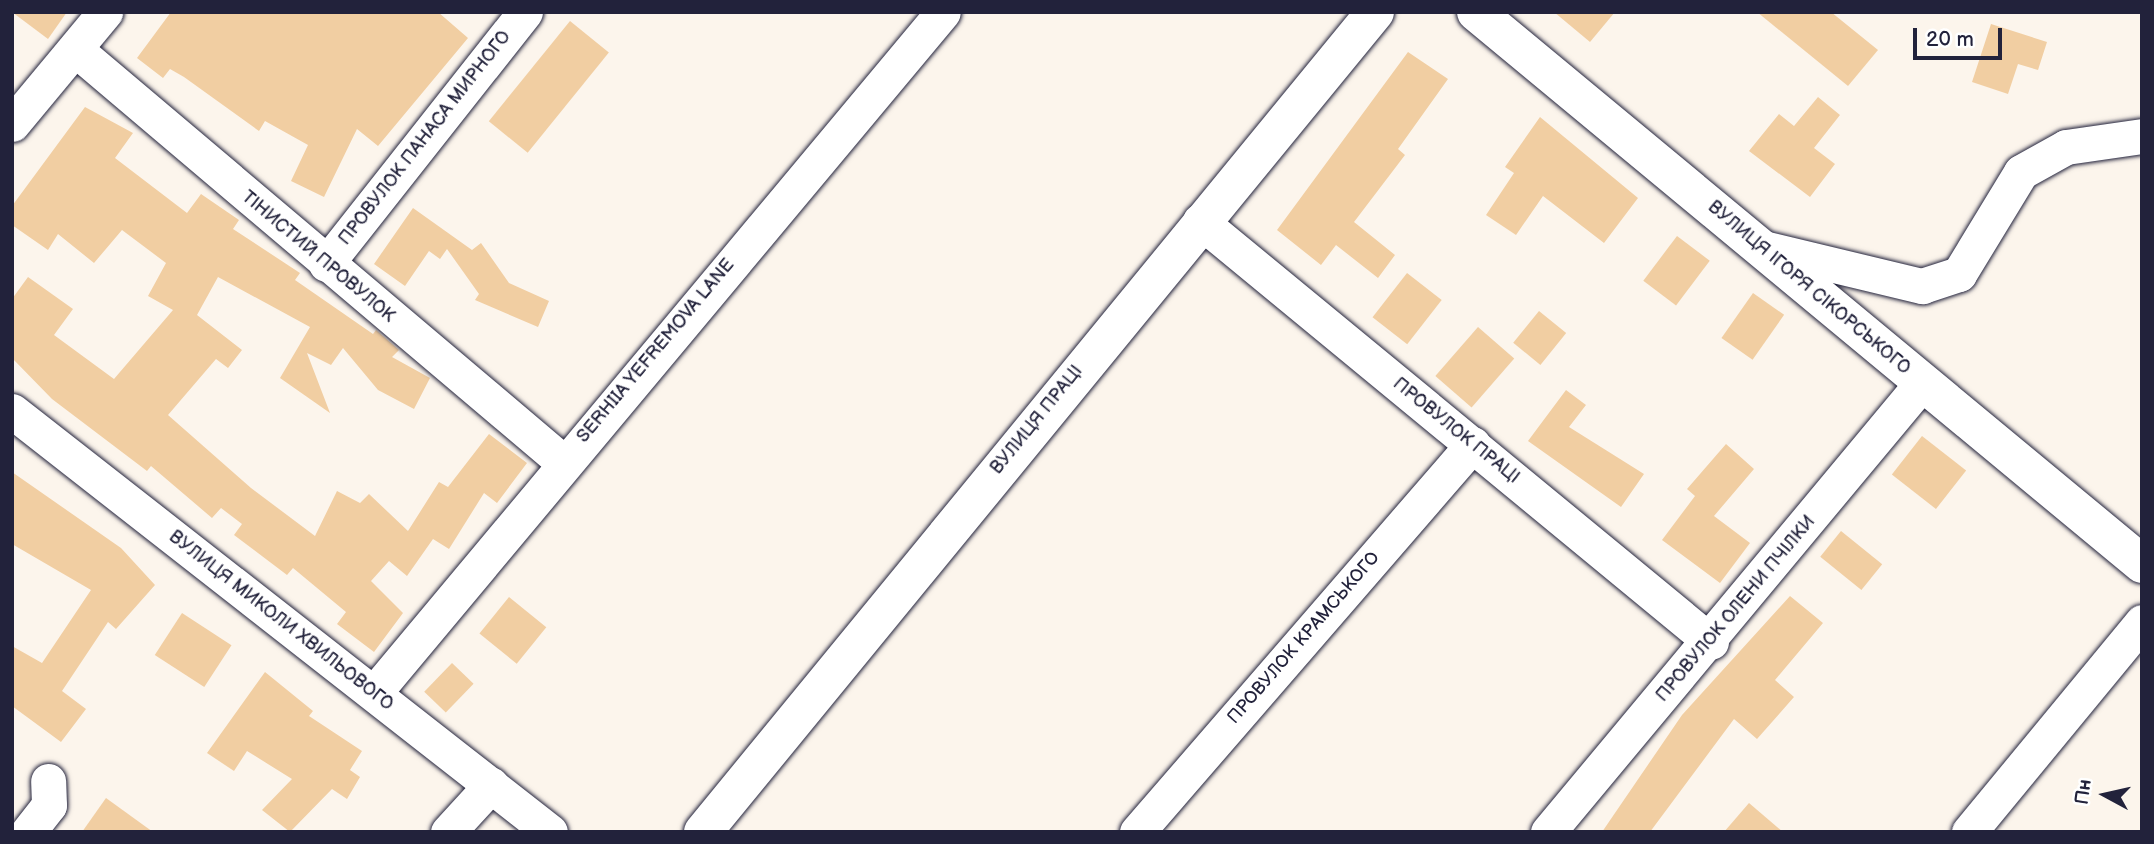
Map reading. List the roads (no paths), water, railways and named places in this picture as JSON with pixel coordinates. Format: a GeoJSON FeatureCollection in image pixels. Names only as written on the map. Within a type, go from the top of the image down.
{"type":"FeatureCollection","features":[{"type":"Feature","properties":{"kind":"main road","name":"ВУЛИЦЯ ІГОРЯ СІКОРСЬКОГО"},"geometry":{"type":"LineString","coordinates":[[1476,12],[2142,564]]}},
{"type":"Feature","properties":{"kind":"main road","name":"ВУЛИЦЯ ПРАЦІ"},"geometry":{"type":"LineString","coordinates":[[702,832],[1200,220],[1364,14]]}},
{"type":"Feature","properties":{"kind":"street"},"geometry":{"type":"LineString","coordinates":[[12,124],[105,12]]}},
{"type":"Feature","properties":{"kind":"street","name":"ПРОВУЛОК ПАНАСА МИРНОГО"},"geometry":{"type":"LineString","coordinates":[[326,264],[525,12]]}},
{"type":"Feature","properties":{"kind":"street","name":"SERHIIA YEFREMOVA LANE"},"geometry":{"type":"LineString","coordinates":[[373,693],[563,462],[943,12]]}},
{"type":"Feature","properties":{"kind":"street","name":"ТІНИСТИЙ ПРОВУЛОК"},"geometry":{"type":"LineString","coordinates":[[75,48],[326,264],[563,462]]}},
{"type":"Feature","properties":{"kind":"street"},"geometry":{"type":"LineString","coordinates":[[1759,247],[1922,286],[1959,274],[2021,172],[2066,147],[2142,136]]}},
{"type":"Feature","properties":{"kind":"street","name":"ПРОВУЛОК ПРАЦІ"},"geometry":{"type":"LineString","coordinates":[[1200,220],[1710,642]]}},
{"type":"Feature","properties":{"kind":"street","name":"ПРОВУЛОК ОЛЕНИ ПЧІЛКИ"},"geometry":{"type":"LineString","coordinates":[[1548,832],[1710,642],[1922,383]]}},
{"type":"Feature","properties":{"kind":"street","name":"ВУЛИЦЯ МИКОЛИ ХВИЛЬОВОГО"},"geometry":{"type":"LineString","coordinates":[[12,411],[550,832]]}},
{"type":"Feature","properties":{"kind":"street","name":"ПРОВУЛОК КРАМСЬКОГО"},"geometry":{"type":"LineString","coordinates":[[1137,832],[1473,444]]}},
{"type":"Feature","properties":{"kind":"street"},"geometry":{"type":"LineString","coordinates":[[1969,832],[2142,622]]}},
{"type":"Feature","properties":{"kind":"street"},"geometry":{"type":"LineString","coordinates":[[28,832],[49,805],[48,781]]}},
{"type":"Feature","properties":{"kind":"street"},"geometry":{"type":"LineString","coordinates":[[448,832],[491,785]]}}]}
